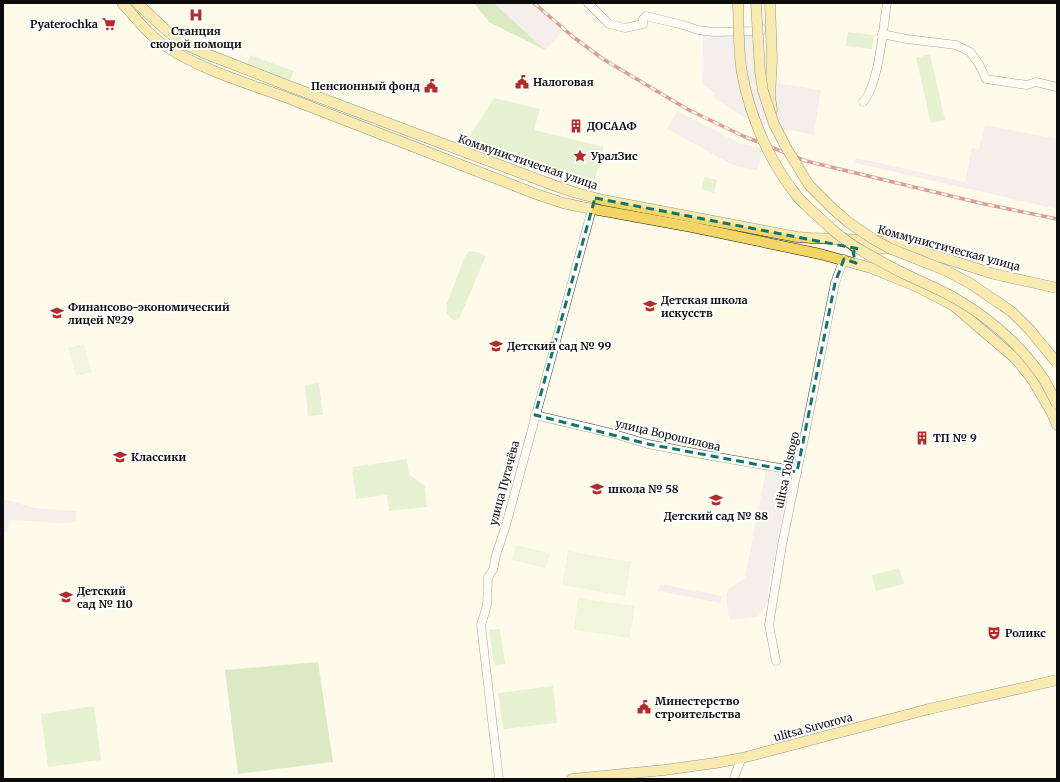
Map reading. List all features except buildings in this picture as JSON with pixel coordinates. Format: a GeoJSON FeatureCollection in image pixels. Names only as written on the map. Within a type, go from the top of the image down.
{"type":"FeatureCollection","features":[{"type":"Feature","properties":{"kind":"main road"},"geometry":{"type":"LineString","coordinates":[[122,3],[140,24],[165,46],[200,65],[536,194],[563,203],[692,227],[820,254],[871,268],[918,287],[960,310],[1016,359],[1032,378],[1052,413],[1057,425]]}},
{"type":"Feature","properties":{"kind":"main road","name":"Коммунистическая улица"},"geometry":{"type":"LineString","coordinates":[[137,3],[166,31],[184,44],[204,54],[573,192],[595,198],[744,227],[811,238],[868,240],[890,244],[994,274],[1057,288]]}},
{"type":"Feature","properties":{"kind":"main road"},"geometry":{"type":"LineString","coordinates":[[738,3],[739,53],[742,74],[753,118],[776,166],[797,197],[825,224],[856,248],[906,275],[953,297],[977,312],[999,329],[1031,362],[1043,378],[1057,404]]}},
{"type":"Feature","properties":{"kind":"main road"},"geometry":{"type":"LineString","coordinates":[[756,3],[760,71],[763,92],[774,124],[809,185],[848,222],[873,239],[889,248],[947,271],[971,284],[1012,312],[1030,330],[1057,363]]}},
{"type":"Feature","properties":{"kind":"main road"},"geometry":{"type":"LineString","coordinates":[[770,3],[772,60],[770,96],[774,124]]}},
{"type":"Feature","properties":{"kind":"main road","name":"улица Пугачёва"},"geometry":{"type":"LineString","coordinates":[[592,209],[595,198]]}},
{"type":"Feature","properties":{"kind":"main road"},"geometry":{"type":"LineString","coordinates":[[811,238],[865,248],[893,248],[918,251]]}},
{"type":"Feature","properties":{"kind":"main road"},"geometry":{"type":"LineString","coordinates":[[856,263],[854,256],[855,253],[857,250],[865,248]]}},
{"type":"Feature","properties":{"kind":"main road","name":"ulitsa Suvorova"},"geometry":{"type":"LineString","coordinates":[[572,779],[664,770],[742,758],[929,709],[1057,680]]}},
{"type":"Feature","properties":{"kind":"street"},"geometry":{"type":"LineString","coordinates":[[588,3],[610,24],[625,28],[643,24],[646,16],[698,30],[714,32],[761,31],[760,3]]}},
{"type":"Feature","properties":{"kind":"street"},"geometry":{"type":"LineString","coordinates":[[863,102],[868,97],[880,56],[887,3]]}},
{"type":"Feature","properties":{"kind":"street"},"geometry":{"type":"LineString","coordinates":[[882,34],[907,39],[956,45],[970,52],[979,64],[986,79],[1027,85],[1036,82],[1057,87]]}},
{"type":"Feature","properties":{"kind":"street","name":"улица Пугачёва"},"geometry":{"type":"LineString","coordinates":[[500,779],[482,625],[487,605],[488,577],[493,570],[496,555],[506,525],[592,209]]}},
{"type":"Feature","properties":{"kind":"street","name":"ulitsa Tolstogo"},"geometry":{"type":"LineString","coordinates":[[776,661],[769,625],[782,546],[806,434],[835,283],[844,260]]}},
{"type":"Feature","properties":{"kind":"street","name":"улица Ворошилова"},"geometry":{"type":"LineString","coordinates":[[535,415],[611,433],[648,444],[797,472]]}},
{"type":"Feature","properties":{"kind":"street"},"geometry":{"type":"LineString","coordinates":[[734,779],[742,758]]}},
{"type":"Feature","properties":{"kind":"highlighted area"},"geometry":{"type":"Polygon","coordinates":[[[595,198],[859,249],[853,252],[856,263],[844,259],[835,283],[797,472],[648,444],[535,415],[595,198]]]}},
{"type":"Feature","properties":{"kind":"shaded area"},"geometry":{"type":"Polygon","coordinates":[[[494,3],[532,3],[563,31],[545,50],[494,3]]]}},
{"type":"Feature","properties":{"kind":"shaded area"},"geometry":{"type":"Polygon","coordinates":[[[703,35],[756,35],[761,78],[774,83],[821,90],[814,135],[761,124],[742,116],[712,97],[716,94],[704,86],[702,79],[703,35]]]}},
{"type":"Feature","properties":{"kind":"shaded area"},"geometry":{"type":"Polygon","coordinates":[[[677,111],[737,142],[763,149],[757,170],[733,165],[667,129],[677,111]]]}},
{"type":"Feature","properties":{"kind":"shaded area"},"geometry":{"type":"Polygon","coordinates":[[[985,125],[1057,139],[1057,209],[855,163],[856,158],[965,182],[972,148],[979,149],[985,125]]]}},
{"type":"Feature","properties":{"kind":"shaded area"},"geometry":{"type":"Polygon","coordinates":[[[766,470],[791,475],[768,589],[769,600],[758,617],[729,620],[726,594],[729,588],[745,578],[766,470]]]}},
{"type":"Feature","properties":{"kind":"shaded area"},"geometry":{"type":"Polygon","coordinates":[[[3,500],[34,508],[76,511],[76,522],[60,523],[9,520],[7,533],[3,532],[3,500]]]}},
{"type":"Feature","properties":{"kind":"shaded area"},"geometry":{"type":"Polygon","coordinates":[[[660,584],[722,596],[720,603],[658,591],[660,584]]]}},
{"type":"Feature","properties":{"kind":"green space"},"geometry":{"type":"Polygon","coordinates":[[[474,3],[494,3],[545,50],[489,22],[474,3]]]}},
{"type":"Feature","properties":{"kind":"green space"},"geometry":{"type":"Polygon","coordinates":[[[848,32],[874,35],[872,49],[846,46],[848,32]]]}},
{"type":"Feature","properties":{"kind":"green space"},"geometry":{"type":"Polygon","coordinates":[[[930,54],[945,120],[931,123],[916,58],[930,54]]]}},
{"type":"Feature","properties":{"kind":"green space"},"geometry":{"type":"Polygon","coordinates":[[[250,55],[294,71],[290,80],[247,64],[250,55]]]}},
{"type":"Feature","properties":{"kind":"green space"},"geometry":{"type":"Polygon","coordinates":[[[494,98],[540,109],[534,130],[604,147],[594,183],[543,168],[467,140],[494,98]]]}},
{"type":"Feature","properties":{"kind":"green space"},"geometry":{"type":"Polygon","coordinates":[[[705,177],[717,180],[714,193],[701,189],[705,177]]]}},
{"type":"Feature","properties":{"kind":"green space"},"geometry":{"type":"Polygon","coordinates":[[[469,251],[478,252],[486,256],[459,319],[453,320],[447,314],[446,306],[465,256],[469,251]]]}},
{"type":"Feature","properties":{"kind":"green space"},"geometry":{"type":"Polygon","coordinates":[[[84,344],[92,372],[76,376],[68,348],[84,344]]]}},
{"type":"Feature","properties":{"kind":"green space"},"geometry":{"type":"Polygon","coordinates":[[[319,383],[323,415],[308,416],[305,385],[319,383]]]}},
{"type":"Feature","properties":{"kind":"green space"},"geometry":{"type":"Polygon","coordinates":[[[407,459],[409,474],[425,486],[427,507],[389,511],[387,495],[356,499],[352,467],[407,459]]]}},
{"type":"Feature","properties":{"kind":"green space"},"geometry":{"type":"Polygon","coordinates":[[[516,545],[550,553],[546,568],[512,560],[516,545]]]}},
{"type":"Feature","properties":{"kind":"green space"},"geometry":{"type":"Polygon","coordinates":[[[568,551],[631,562],[625,596],[562,585],[568,551]]]}},
{"type":"Feature","properties":{"kind":"green space"},"geometry":{"type":"Polygon","coordinates":[[[899,568],[904,584],[876,591],[872,575],[899,568]]]}},
{"type":"Feature","properties":{"kind":"green space"},"geometry":{"type":"Polygon","coordinates":[[[578,598],[635,606],[630,638],[574,630],[578,598]]]}},
{"type":"Feature","properties":{"kind":"green space"},"geometry":{"type":"Polygon","coordinates":[[[500,629],[505,664],[494,665],[489,630],[500,629]]]}},
{"type":"Feature","properties":{"kind":"green space"},"geometry":{"type":"Polygon","coordinates":[[[318,662],[333,762],[238,774],[225,670],[318,662]]]}},
{"type":"Feature","properties":{"kind":"green space"},"geometry":{"type":"Polygon","coordinates":[[[553,686],[557,723],[503,729],[498,693],[553,686]]]}},
{"type":"Feature","properties":{"kind":"green space"},"geometry":{"type":"Polygon","coordinates":[[[94,706],[101,760],[48,767],[41,714],[94,706]]]}},
{"type":"Feature","properties":{"kind":"railway"},"geometry":{"type":"LineString","coordinates":[[534,3],[572,36],[603,59],[687,109],[743,136],[806,161],[980,203],[1057,219]]}},
{"type":"Feature","properties":{"kind":"place","name":"Станция скорой помощи"},"geometry":{"type":"Point","coordinates":[196,15]}},
{"type":"Feature","properties":{"kind":"place","name":"Pyaterochka"},"geometry":{"type":"Point","coordinates":[109,24]}},
{"type":"Feature","properties":{"kind":"place","name":"Налоговая"},"geometry":{"type":"Point","coordinates":[522,82]}},
{"type":"Feature","properties":{"kind":"place","name":"Пенсионный фонд"},"geometry":{"type":"Point","coordinates":[431,86]}},
{"type":"Feature","properties":{"kind":"place","name":"ДОСААФ"},"geometry":{"type":"Point","coordinates":[576,126]}},
{"type":"Feature","properties":{"kind":"place","name":"УралЗис"},"geometry":{"type":"Point","coordinates":[580,156]}},
{"type":"Feature","properties":{"kind":"place","name":"Детская школа искусств"},"geometry":{"type":"Point","coordinates":[650,306]}},
{"type":"Feature","properties":{"kind":"place","name":"Финансово-экономический лицей №29"},"geometry":{"type":"Point","coordinates":[57,313]}},
{"type":"Feature","properties":{"kind":"place","name":"Детский сад № 99"},"geometry":{"type":"Point","coordinates":[496,346]}},
{"type":"Feature","properties":{"kind":"place","name":"ТП № 9"},"geometry":{"type":"Point","coordinates":[922,438]}},
{"type":"Feature","properties":{"kind":"place","name":"Классики"},"geometry":{"type":"Point","coordinates":[120,457]}},
{"type":"Feature","properties":{"kind":"place","name":"школа № 58"},"geometry":{"type":"Point","coordinates":[597,489]}},
{"type":"Feature","properties":{"kind":"place","name":"Детский сад № 88"},"geometry":{"type":"Point","coordinates":[716,500]}},
{"type":"Feature","properties":{"kind":"place","name":"Детский сад № 110"},"geometry":{"type":"Point","coordinates":[66,597]}},
{"type":"Feature","properties":{"kind":"place","name":"Роликс"},"geometry":{"type":"Point","coordinates":[994,633]}},
{"type":"Feature","properties":{"kind":"place","name":"Минестерство строительства"},"geometry":{"type":"Point","coordinates":[644,707]}}]}
